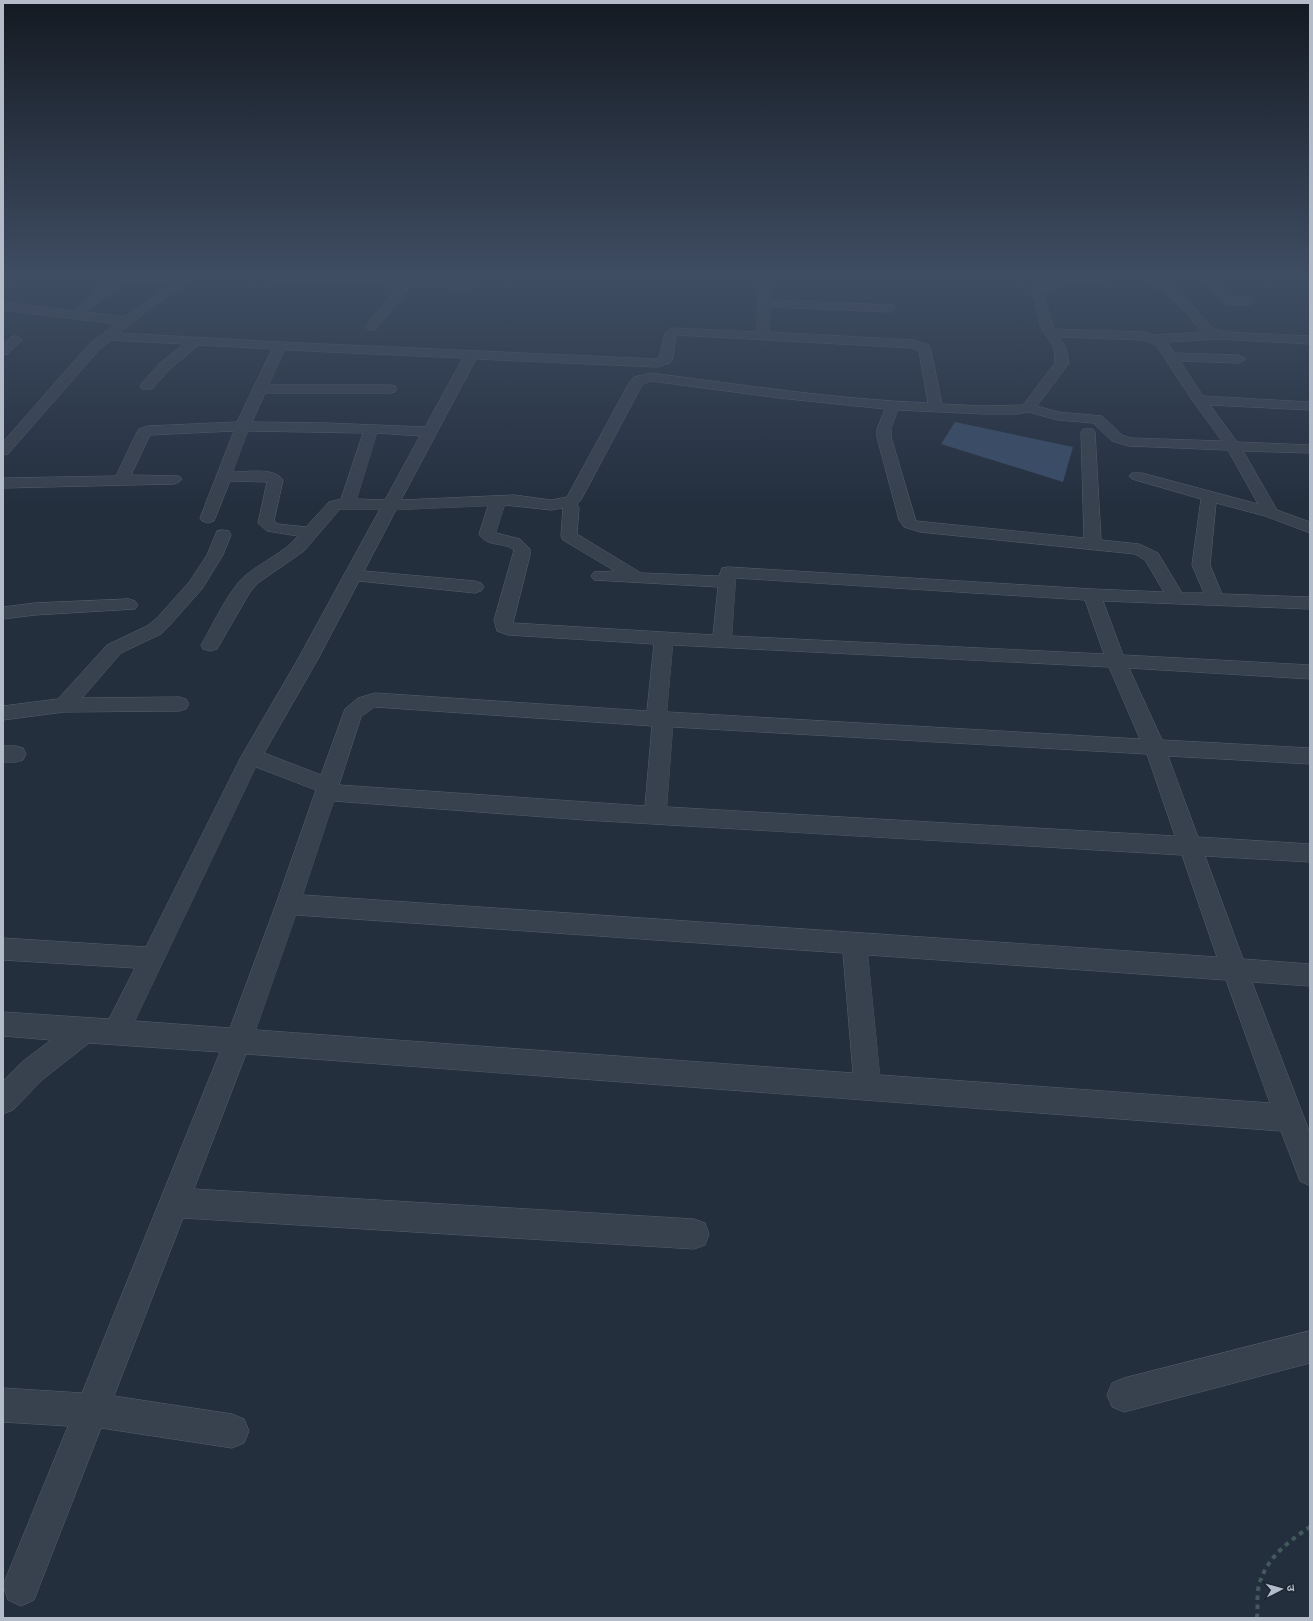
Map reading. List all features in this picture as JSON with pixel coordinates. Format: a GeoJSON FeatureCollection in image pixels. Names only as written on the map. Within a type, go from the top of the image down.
{"type":"FeatureCollection","features":[{"type":"Feature","properties":{"kind":"street"},"geometry":{"type":"LineString","coordinates":[[3,451],[89,353]]}},
{"type":"Feature","properties":{"kind":"street"},"geometry":{"type":"LineString","coordinates":[[146,386],[165,366],[182,353]]}},
{"type":"Feature","properties":{"kind":"street"},"geometry":{"type":"LineString","coordinates":[[208,518],[243,426],[277,353]]}},
{"type":"Feature","properties":{"kind":"street"},"geometry":{"type":"LineString","coordinates":[[421,353],[662,362],[665,360],[667,353]]}},
{"type":"Feature","properties":{"kind":"street"},"geometry":{"type":"LineString","coordinates":[[925,353],[936,408]]}},
{"type":"Feature","properties":{"kind":"street"},"geometry":{"type":"LineString","coordinates":[[1028,408],[1062,363],[1061,353]]}},
{"type":"Feature","properties":{"kind":"street"},"geometry":{"type":"LineString","coordinates":[[1167,353],[1199,400],[1233,446],[1271,513]]}},
{"type":"Feature","properties":{"kind":"street"},"geometry":{"type":"LineString","coordinates":[[116,1032],[251,757],[308,659],[354,575],[471,355]]}},
{"type":"Feature","properties":{"kind":"street"},"geometry":{"type":"LineString","coordinates":[[1170,357],[1239,359]]}},
{"type":"Feature","properties":{"kind":"street"},"geometry":{"type":"LineString","coordinates":[[210,645],[247,584],[272,564],[298,547],[312,534],[332,508],[340,504],[392,505],[514,500],[552,505],[567,503],[573,500],[636,383],[644,378],[651,377],[779,394],[893,406],[1017,410],[1028,408],[1058,416],[1097,419],[1117,438],[1129,442],[1310,449]]}},
{"type":"Feature","properties":{"kind":"street"},"geometry":{"type":"LineString","coordinates":[[259,389],[390,389]]}},
{"type":"Feature","properties":{"kind":"street"},"geometry":{"type":"LineString","coordinates":[[1199,400],[1310,406]]}},
{"type":"Feature","properties":{"kind":"street"},"geometry":{"type":"LineString","coordinates":[[893,406],[884,429],[884,437],[907,520],[910,524],[920,527],[1139,549],[1152,558],[1176,598]]}},
{"type":"Feature","properties":{"kind":"street"},"geometry":{"type":"LineString","coordinates":[[122,481],[144,432],[148,430],[243,426],[431,432]]}},
{"type":"Feature","properties":{"kind":"street"},"geometry":{"type":"LineString","coordinates":[[348,503],[371,429]]}},
{"type":"Feature","properties":{"kind":"street"},"geometry":{"type":"LineString","coordinates":[[1088,432],[1093,544]]}},
{"type":"Feature","properties":{"kind":"street"},"geometry":{"type":"LineString","coordinates":[[224,476],[272,477],[275,480],[266,523],[273,528],[312,534]]}},
{"type":"Feature","properties":{"kind":"street"},"geometry":{"type":"LineString","coordinates":[[1137,476],[1271,513],[1310,528]]}},
{"type":"Feature","properties":{"kind":"street"},"geometry":{"type":"LineString","coordinates":[[3,483],[174,479]]}},
{"type":"Feature","properties":{"kind":"street"},"geometry":{"type":"LineString","coordinates":[[1210,496],[1201,565],[1215,599]]}},
{"type":"Feature","properties":{"kind":"street"},"geometry":{"type":"LineString","coordinates":[[498,501],[487,534],[489,538],[515,542],[522,549],[522,555],[503,620],[504,626],[517,630],[664,639],[1310,672]]}},
{"type":"Feature","properties":{"kind":"street"},"geometry":{"type":"LineString","coordinates":[[567,503],[571,508],[569,536],[637,578]]}},
{"type":"Feature","properties":{"kind":"street"},"geometry":{"type":"LineString","coordinates":[[64,705],[114,649],[154,630],[163,622],[196,585],[215,555],[223,535]]}},
{"type":"Feature","properties":{"kind":"street"},"geometry":{"type":"LineString","coordinates":[[722,642],[728,572],[1092,594],[1310,603]]}},
{"type":"Feature","properties":{"kind":"street"},"geometry":{"type":"LineString","coordinates":[[354,575],[475,587]]}},
{"type":"Feature","properties":{"kind":"street"},"geometry":{"type":"LineString","coordinates":[[600,576],[727,582]]}},
{"type":"Feature","properties":{"kind":"street"},"geometry":{"type":"LineString","coordinates":[[1092,594],[1116,661],[1156,748],[1188,846],[1289,1118],[1308,1162]]}},
{"type":"Feature","properties":{"kind":"street"},"geometry":{"type":"LineString","coordinates":[[3,613],[35,609],[129,605]]}},
{"type":"Feature","properties":{"kind":"street"},"geometry":{"type":"LineString","coordinates":[[655,815],[664,639]]}},
{"type":"Feature","properties":{"kind":"street"},"geometry":{"type":"LineString","coordinates":[[21,1587],[238,1042],[288,904],[352,714],[359,707],[375,700],[659,719],[1310,756]]}},
{"type":"Feature","properties":{"kind":"street"},"geometry":{"type":"LineString","coordinates":[[3,713],[64,705],[179,704]]}},
{"type":"Feature","properties":{"kind":"street"},"geometry":{"type":"LineString","coordinates":[[251,757],[327,789],[655,815],[1310,853]]}},
{"type":"Feature","properties":{"kind":"street"},"geometry":{"type":"LineString","coordinates":[[288,904],[1310,975]]}},
{"type":"Feature","properties":{"kind":"street"},"geometry":{"type":"LineString","coordinates":[[854,943],[868,1087]]}},
{"type":"Feature","properties":{"kind":"street"},"geometry":{"type":"LineString","coordinates":[[3,949],[152,958]]}},
{"type":"Feature","properties":{"kind":"street"},"geometry":{"type":"LineString","coordinates":[[3,1024],[1289,1118]]}},
{"type":"Feature","properties":{"kind":"street"},"geometry":{"type":"LineString","coordinates":[[3,1100],[32,1071],[85,1030]]}},
{"type":"Feature","properties":{"kind":"street"},"geometry":{"type":"LineString","coordinates":[[175,1203],[694,1234]]}},
{"type":"Feature","properties":{"kind":"street"},"geometry":{"type":"LineString","coordinates":[[1124,1395],[1310,1347]]}},
{"type":"Feature","properties":{"kind":"street"},"geometry":{"type":"LineString","coordinates":[[3,1405],[92,1410],[232,1431]]}},
{"type":"Feature","properties":{"kind":"path"},"geometry":{"type":"LineString","coordinates":[[1257,1618],[1258,1589],[1268,1563],[1296,1535],[1310,1527]]}},
{"type":"Feature","properties":{"kind":"water"},"geometry":{"type":"Polygon","coordinates":[[[955,422],[1073,447],[1063,482],[941,444],[955,422]]]}}]}
